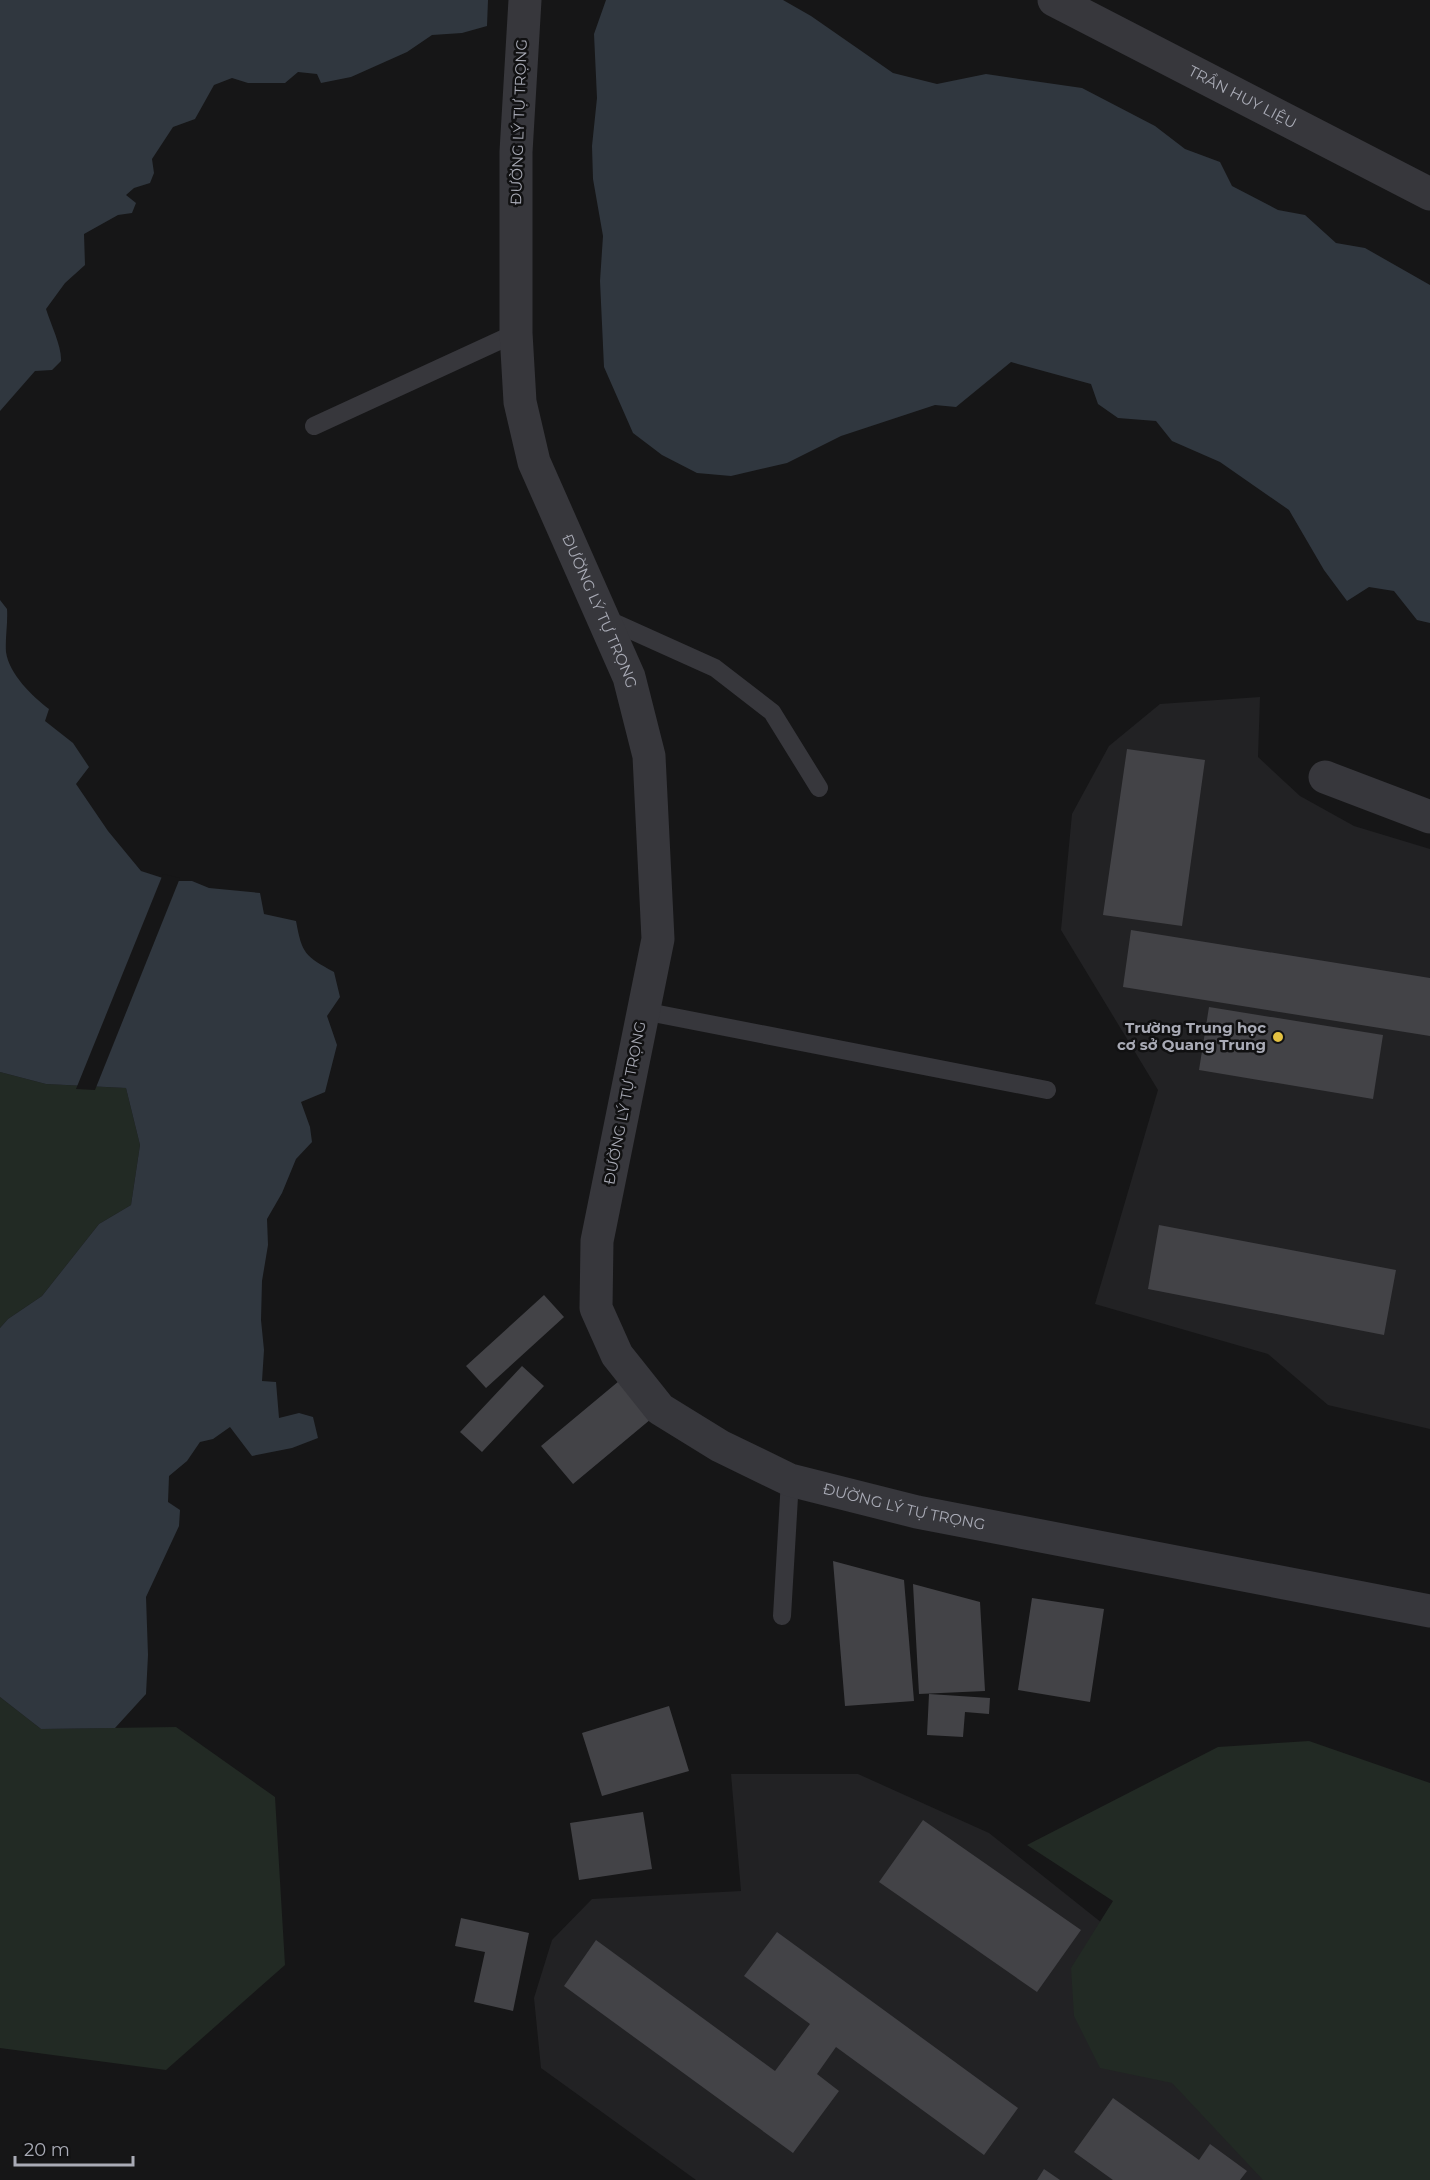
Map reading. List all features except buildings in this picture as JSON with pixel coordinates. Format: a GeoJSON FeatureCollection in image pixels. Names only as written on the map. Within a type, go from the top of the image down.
{"type":"FeatureCollection","features":[{"type":"Feature","properties":{"kind":"street","name":"ĐƯỜNG LÝ TỰ TRỌNG"},"geometry":{"type":"LineString","coordinates":[[525,0],[516,152],[516,333],[520,402],[534,462],[629,677],[649,756],[658,939],[597,1241],[596,1308],[617,1355],[660,1409],[720,1446],[790,1480],[917,1512],[1430,1611]]}},
{"type":"Feature","properties":{"kind":"street","name":"TRẦN HUY LIỆU"},"geometry":{"type":"LineString","coordinates":[[1054,0],[1430,194]]}},
{"type":"Feature","properties":{"kind":"street"},"geometry":{"type":"LineString","coordinates":[[1324,777],[1430,818]]}},
{"type":"Feature","properties":{"kind":"lane"},"geometry":{"type":"LineString","coordinates":[[314,426],[516,333]]}},
{"type":"Feature","properties":{"kind":"lane"},"geometry":{"type":"LineString","coordinates":[[602,617],[715,668],[772,712],[819,788]]}},
{"type":"Feature","properties":{"kind":"lane"},"geometry":{"type":"LineString","coordinates":[[643,1011],[1047,1090]]}},
{"type":"Feature","properties":{"kind":"lane"},"geometry":{"type":"LineString","coordinates":[[782,1616],[790,1480]]}},
{"type":"Feature","properties":{"kind":"shaded area"},"geometry":{"type":"Polygon","coordinates":[[[0,0],[488,0],[487,26],[462,33],[432,35],[407,52],[351,77],[321,83],[317,74],[298,72],[285,83],[248,83],[232,78],[214,85],[195,119],[173,127],[152,159],[154,173],[150,183],[134,188],[126,195],[136,203],[132,213],[118,215],[84,234],[85,265],[65,283],[46,309],[58,343],[61,361],[52,370],[35,371],[0,411],[0,0]]]}},
{"type":"Feature","properties":{"kind":"shaded area"},"geometry":{"type":"Polygon","coordinates":[[[606,0],[783,0],[811,16],[893,73],[937,84],[986,74],[1082,88],[1155,126],[1185,149],[1220,162],[1232,186],[1278,210],[1305,215],[1336,243],[1365,248],[1430,285],[1430,623],[1417,620],[1394,591],[1369,587],[1347,601],[1324,570],[1289,510],[1220,462],[1172,441],[1156,421],[1118,418],[1098,404],[1091,384],[1011,362],[956,407],[935,405],[841,436],[787,463],[731,476],[697,473],[662,455],[633,433],[604,367],[600,281],[603,236],[593,179],[592,146],[597,98],[594,34],[606,0]]]}},
{"type":"Feature","properties":{"kind":"shaded area"},"geometry":{"type":"Polygon","coordinates":[[[0,600],[7,609],[6,652],[16,676],[49,709],[45,721],[73,743],[89,767],[76,784],[108,831],[141,871],[172,881],[192,881],[209,888],[260,893],[264,914],[296,921],[300,941],[306,953],[334,972],[340,997],[327,1016],[337,1045],[325,1092],[301,1102],[310,1127],[312,1142],[296,1159],[282,1193],[267,1219],[268,1245],[262,1281],[261,1320],[264,1350],[262,1381],[276,1382],[279,1418],[299,1413],[313,1417],[318,1438],[292,1448],[252,1456],[230,1427],[213,1439],[200,1442],[187,1461],[169,1476],[168,1502],[180,1510],[179,1526],[146,1597],[148,1655],[146,1694],[115,1728],[41,1729],[0,1697],[0,1328],[8,1319],[42,1296],[99,1224],[131,1205],[140,1145],[126,1088],[46,1084],[0,1072],[0,600]]]}},
{"type":"Feature","properties":{"kind":"shaded area","name":"Trường Trung học cơ sở Quang Trung"},"geometry":{"type":"Polygon","coordinates":[[[1260,697],[1258,757],[1300,796],[1354,826],[1430,849],[1430,1429],[1328,1405],[1268,1354],[1095,1304],[1158,1090],[1061,930],[1072,814],[1109,746],[1160,704],[1260,697]]]}},
{"type":"Feature","properties":{"kind":"shaded area"},"geometry":{"type":"Polygon","coordinates":[[[0,1072],[46,1084],[126,1088],[140,1145],[131,1205],[99,1224],[42,1296],[8,1319],[0,1328],[0,1072]]]}},
{"type":"Feature","properties":{"kind":"shaded area"},"geometry":{"type":"Polygon","coordinates":[[[0,1697],[41,1729],[176,1727],[275,1797],[285,1965],[166,2070],[0,2048],[0,1697]]]}},
{"type":"Feature","properties":{"kind":"shaded area"},"geometry":{"type":"Polygon","coordinates":[[[1309,1741],[1430,1783],[1430,2180],[1263,2180],[1172,2083],[1100,2068],[1074,2016],[1071,1968],[1113,1901],[1027,1845],[1218,1747],[1309,1741]]]}},
{"type":"Feature","properties":{"kind":"shaded area"},"geometry":{"type":"Polygon","coordinates":[[[731,1774],[858,1774],[989,1833],[1102,1923],[1305,2180],[696,2180],[541,2068],[534,1998],[552,1940],[592,1899],[741,1891],[731,1774]]]}},
{"type":"Feature","properties":{"kind":"pier"},"geometry":{"type":"Polygon","coordinates":[[[163,874],[180,878],[95,1090],[76,1089],[163,874]]]}},
{"type":"Feature","properties":{"kind":"place","name":"Trường Trung học cơ sở Quang Trung"},"geometry":{"type":"Point","coordinates":[1278,1037]}}]}
